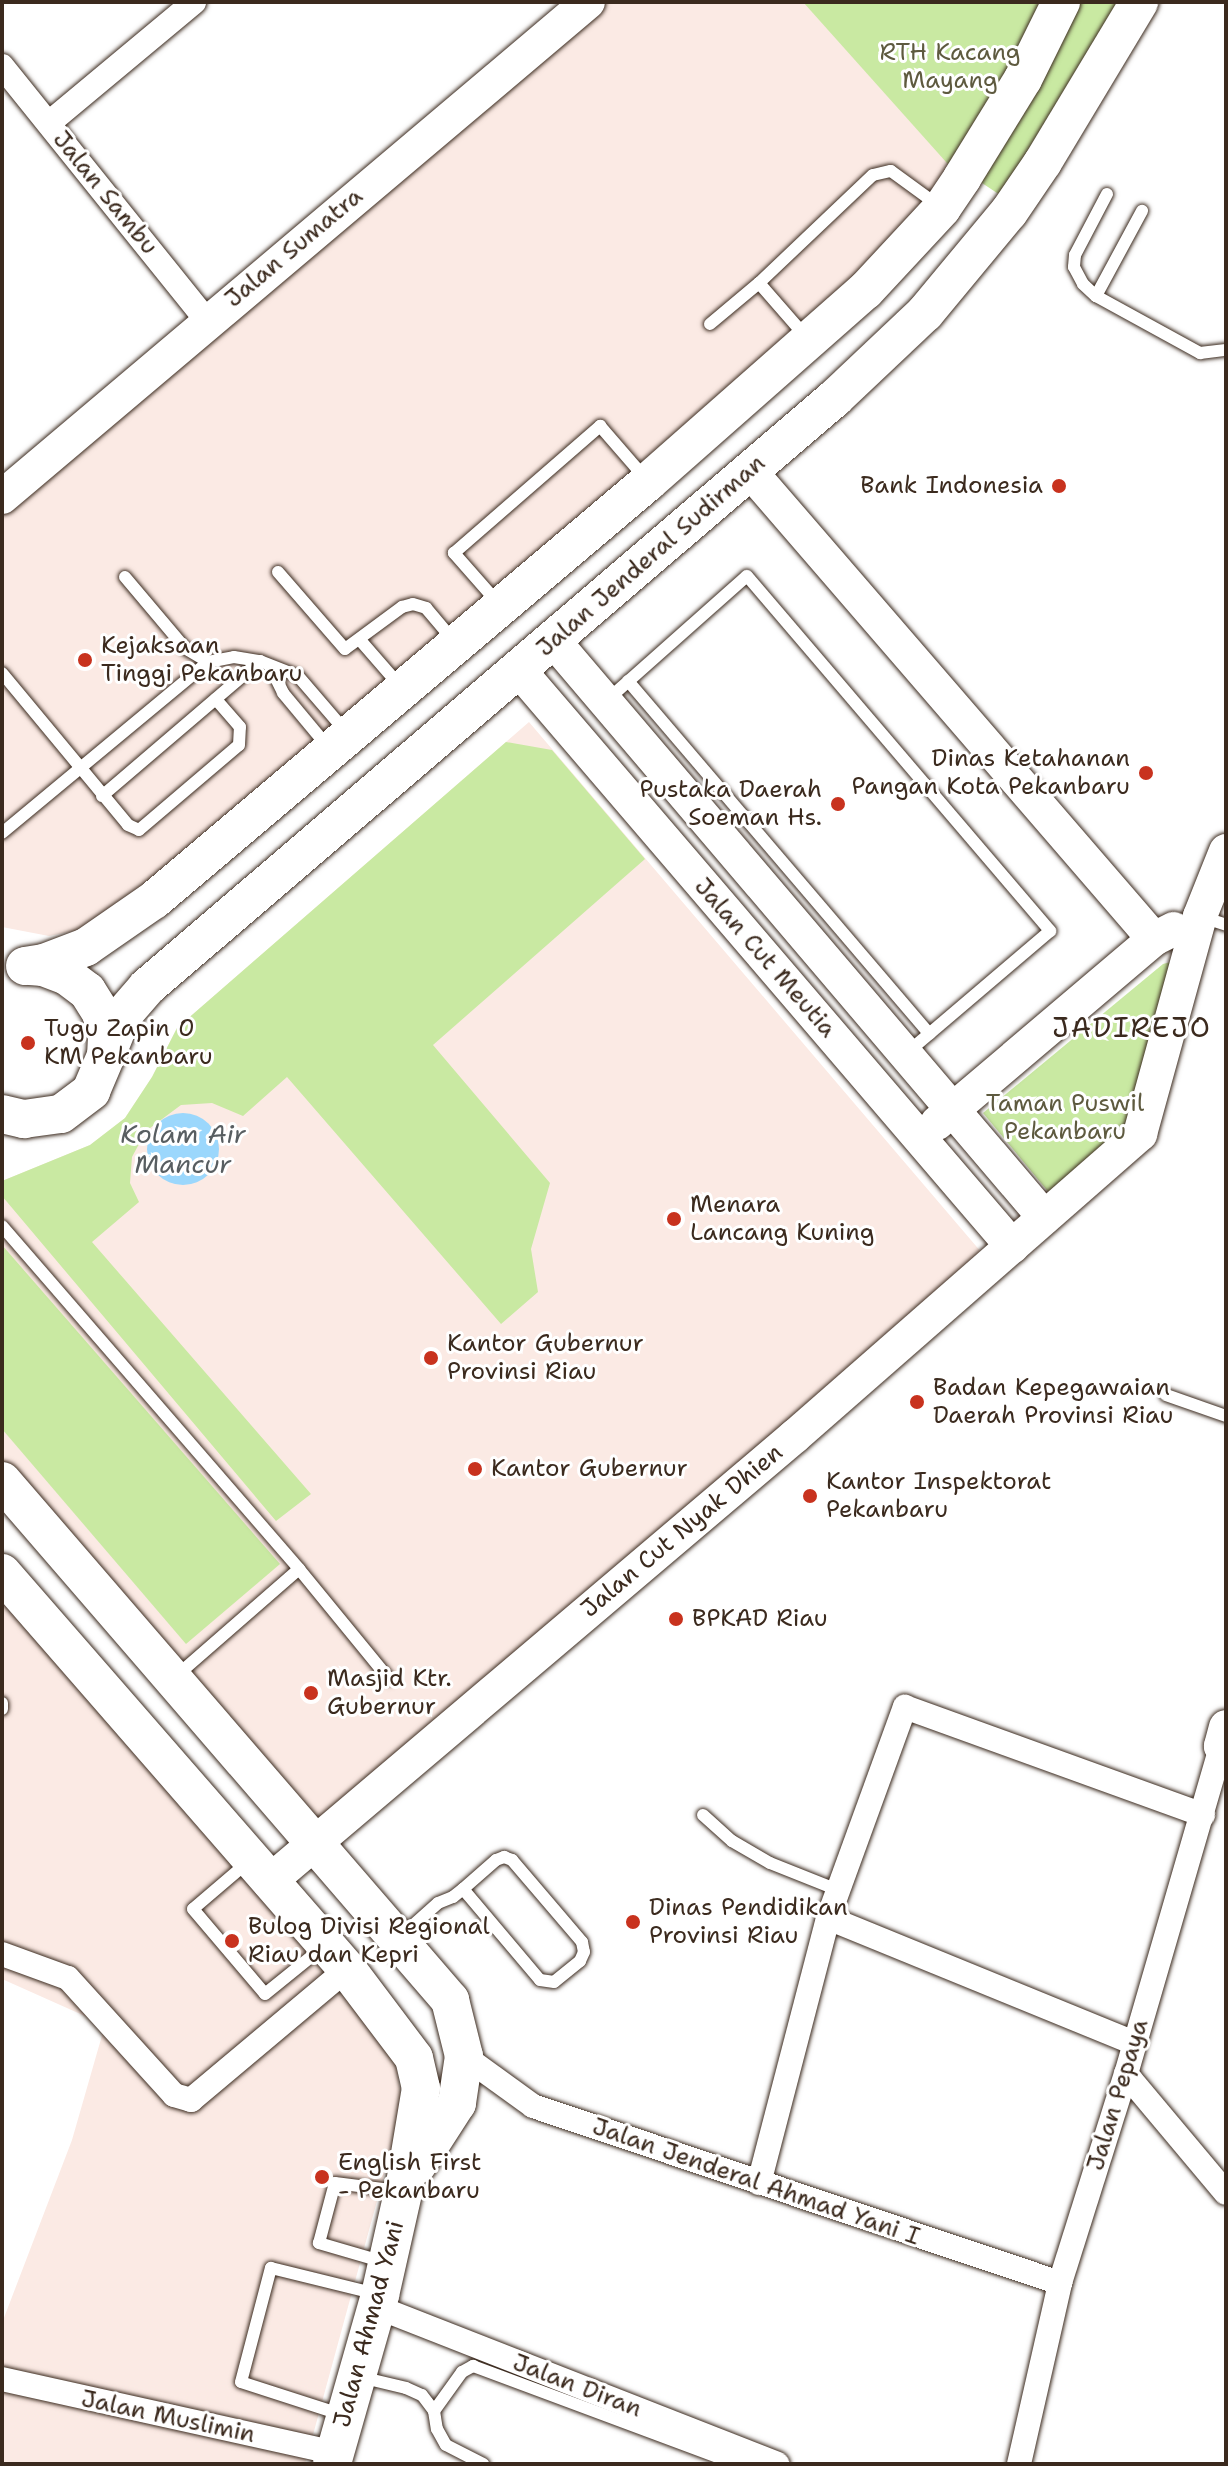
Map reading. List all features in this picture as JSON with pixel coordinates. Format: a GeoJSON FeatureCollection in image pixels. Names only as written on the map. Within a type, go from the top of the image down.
{"type":"FeatureCollection","features":[{"type":"Feature","properties":{"kind":"main road"},"geometry":{"type":"LineString","coordinates":[[10,964],[62,957],[110,933],[154,900],[648,482],[865,291],[942,208],[1023,79],[1061,2]]}},
{"type":"Feature","properties":{"kind":"main road","name":"Jalan Jenderal Sudirman"},"geometry":{"type":"LineString","coordinates":[[42,1119],[78,1104],[101,1074],[122,1016],[147,987],[750,471],[925,313],[971,259],[1043,162],[1139,2]]}},
{"type":"Feature","properties":{"kind":"main road"},"geometry":{"type":"LineString","coordinates":[[10,964],[43,967],[67,976],[87,991],[101,1013],[107,1037],[106,1056]]}},
{"type":"Feature","properties":{"kind":"main road"},"geometry":{"type":"LineString","coordinates":[[2,1114],[42,1119]]}},
{"type":"Feature","properties":{"kind":"main road"},"geometry":{"type":"LineString","coordinates":[[2,1126],[42,1119]]}},
{"type":"Feature","properties":{"kind":"main road"},"geometry":{"type":"LineString","coordinates":[[2,1481],[316,1841],[450,2000],[464,2056],[457,2103],[404,2188]]}},
{"type":"Feature","properties":{"kind":"main road"},"geometry":{"type":"LineString","coordinates":[[2,1573],[336,1957],[414,2058],[421,2088],[404,2188]]}},
{"type":"Feature","properties":{"kind":"main road","name":"Jalan Ahmad Yani"},"geometry":{"type":"LineString","coordinates":[[334,2459],[381,2288],[404,2188]]}},
{"type":"Feature","properties":{"kind":"street"},"geometry":{"type":"LineString","coordinates":[[49,123],[194,2]]}},
{"type":"Feature","properties":{"kind":"street","name":"Jalan Sumatra"},"geometry":{"type":"LineString","coordinates":[[6,486],[588,2]]}},
{"type":"Feature","properties":{"kind":"street","name":"Jalan Sambu"},"geometry":{"type":"LineString","coordinates":[[2,66],[207,321]]}},
{"type":"Feature","properties":{"kind":"street"},"geometry":{"type":"LineString","coordinates":[[750,471],[1154,939]]}},
{"type":"Feature","properties":{"kind":"street","name":"Jalan Cut Meutia"},"geometry":{"type":"LineString","coordinates":[[553,640],[617,691],[917,1044],[953,1110],[1044,1217]]}},
{"type":"Feature","properties":{"kind":"street","name":"Jalan Cut Meutia"},"geometry":{"type":"LineString","coordinates":[[518,669],[1012,1246]]}},
{"type":"Feature","properties":{"kind":"street"},"geometry":{"type":"LineString","coordinates":[[919,1138],[1154,939],[1213,920],[1226,851]]}},
{"type":"Feature","properties":{"kind":"street","name":"Jalan Cut Nyak Dhien"},"geometry":{"type":"LineString","coordinates":[[260,1871],[316,1841],[784,1445],[1140,1134],[1213,920]]}},
{"type":"Feature","properties":{"kind":"street"},"geometry":{"type":"LineString","coordinates":[[759,2183],[828,1918],[905,1707],[1203,1815]]}},
{"type":"Feature","properties":{"kind":"street","name":"Jalan Pepaya"},"geometry":{"type":"LineString","coordinates":[[1019,2464],[1060,2283],[1126,2074],[1224,1742]]}},
{"type":"Feature","properties":{"kind":"street"},"geometry":{"type":"LineString","coordinates":[[828,1918],[1134,2043]]}},
{"type":"Feature","properties":{"kind":"street"},"geometry":{"type":"LineString","coordinates":[[2,1954],[68,1978],[174,2095],[191,2100],[336,1957]]}},
{"type":"Feature","properties":{"kind":"street","name":"Jalan Jenderal Ahmad Yani I"},"geometry":{"type":"LineString","coordinates":[[464,2056],[533,2106],[1060,2283]]}},
{"type":"Feature","properties":{"kind":"street"},"geometry":{"type":"LineString","coordinates":[[1126,2074],[1226,2193]]}},
{"type":"Feature","properties":{"kind":"street","name":"Jalan Diran"},"geometry":{"type":"LineString","coordinates":[[381,2288],[777,2464]]}},
{"type":"Feature","properties":{"kind":"street","name":"Jalan Muslimin"},"geometry":{"type":"LineString","coordinates":[[2,2379],[334,2459]]}},
{"type":"Feature","properties":{"kind":"lane"},"geometry":{"type":"LineString","coordinates":[[710,324],[881,172],[891,171],[942,208]]}},
{"type":"Feature","properties":{"kind":"lane"},"geometry":{"type":"LineString","coordinates":[[1107,194],[1075,255],[1074,267],[1079,279],[1096,296],[1200,353],[1226,350]]}},
{"type":"Feature","properties":{"kind":"lane"},"geometry":{"type":"LineString","coordinates":[[1096,296],[1142,211]]}},
{"type":"Feature","properties":{"kind":"lane"},"geometry":{"type":"LineString","coordinates":[[759,283],[809,341]]}},
{"type":"Feature","properties":{"kind":"lane"},"geometry":{"type":"LineString","coordinates":[[500,606],[454,553],[600,426],[648,482]]}},
{"type":"Feature","properties":{"kind":"lane"},"geometry":{"type":"LineString","coordinates":[[278,572],[342,647],[349,648],[402,607],[413,604],[426,608],[456,643]]}},
{"type":"Feature","properties":{"kind":"lane"},"geometry":{"type":"LineString","coordinates":[[617,691],[747,576],[1050,931],[917,1044]]}},
{"type":"Feature","properties":{"kind":"lane"},"geometry":{"type":"LineString","coordinates":[[125,577],[185,648],[208,662]]}},
{"type":"Feature","properties":{"kind":"lane"},"geometry":{"type":"LineString","coordinates":[[360,640],[402,688]]}},
{"type":"Feature","properties":{"kind":"lane"},"geometry":{"type":"LineString","coordinates":[[2,833],[208,662],[234,657],[265,663],[298,676],[339,741]]}},
{"type":"Feature","properties":{"kind":"lane"},"geometry":{"type":"LineString","coordinates":[[102,796],[216,699],[265,663]]}},
{"type":"Feature","properties":{"kind":"lane"},"geometry":{"type":"LineString","coordinates":[[265,663],[283,693],[339,741]]}},
{"type":"Feature","properties":{"kind":"lane"},"geometry":{"type":"LineString","coordinates":[[2,673],[102,796],[133,829],[146,826],[239,745],[240,727],[216,699]]}},
{"type":"Feature","properties":{"kind":"lane"},"geometry":{"type":"LineString","coordinates":[[2,1226],[299,1569],[389,1679]]}},
{"type":"Feature","properties":{"kind":"lane"},"geometry":{"type":"LineString","coordinates":[[1166,1395],[1226,1416]]}},
{"type":"Feature","properties":{"kind":"lane"},"geometry":{"type":"LineString","coordinates":[[174,1678],[299,1569]]}},
{"type":"Feature","properties":{"kind":"lane"},"geometry":{"type":"LineString","coordinates":[[2,1703],[2,1709]]}},
{"type":"Feature","properties":{"kind":"lane"},"geometry":{"type":"LineString","coordinates":[[703,1815],[732,1841],[770,1863],[838,1890]]}},
{"type":"Feature","properties":{"kind":"lane"},"geometry":{"type":"LineString","coordinates":[[399,1938],[438,1903],[463,1889],[496,1860],[504,1857],[512,1860],[582,1942],[584,1952],[580,1961],[554,1982],[540,1980],[463,1889]]}},
{"type":"Feature","properties":{"kind":"lane"},"geometry":{"type":"LineString","coordinates":[[260,1871],[193,1909],[265,1994],[336,1957]]}},
{"type":"Feature","properties":{"kind":"lane"},"geometry":{"type":"LineString","coordinates":[[381,2288],[319,2243],[335,2183],[404,2188]]}},
{"type":"Feature","properties":{"kind":"lane"},"geometry":{"type":"LineString","coordinates":[[346,2416],[241,2382],[271,2268],[381,2288]]}},
{"type":"Feature","properties":{"kind":"lane"},"geometry":{"type":"LineString","coordinates":[[434,2411],[462,2372],[473,2366],[737,2464]]}},
{"type":"Feature","properties":{"kind":"lane"},"geometry":{"type":"LineString","coordinates":[[357,2377],[413,2390],[434,2411],[437,2429],[446,2445],[483,2464]]}},
{"type":"Feature","properties":{"kind":"shaded area"},"geometry":{"type":"Polygon","coordinates":[[[591,2],[1045,2],[950,178],[858,288],[107,917],[79,930],[49,936],[2,927],[2,500],[591,2]]]}},
{"type":"Feature","properties":{"kind":"shaded area","name":"Kantor Gubernur Provinsi Riau"},"geometry":{"type":"Polygon","coordinates":[[[529,722],[982,1253],[319,1827],[2,1462],[2,1181],[90,1145],[125,1118],[152,1077],[177,1028],[529,722]]]}},
{"type":"Feature","properties":{"kind":"shaded area"},"geometry":{"type":"Polygon","coordinates":[[[2,1587],[369,2015],[395,2059],[401,2098],[400,2117],[305,2464],[2,2464],[2,2323],[72,2140],[105,2025],[2,1979],[2,1587]]]}},
{"type":"Feature","properties":{"kind":"green space","name":"RTH Kacang Mayang"},"geometry":{"type":"Polygon","coordinates":[[[803,2],[1058,2],[963,181],[803,2]]]}},
{"type":"Feature","properties":{"kind":"green space"},"geometry":{"type":"Polygon","coordinates":[[[1075,2],[1121,2],[1003,197],[979,181],[1075,2]]]}},
{"type":"Feature","properties":{"kind":"green space"},"geometry":{"type":"Polygon","coordinates":[[[506,742],[552,750],[645,859],[433,1045],[550,1183],[531,1249],[538,1292],[501,1324],[287,1077],[243,1116],[212,1103],[181,1105],[146,1131],[132,1157],[130,1183],[139,1202],[92,1242],[311,1494],[276,1521],[2,1196],[2,1181],[90,1145],[125,1118],[152,1077],[177,1028],[506,742]]]}},
{"type":"Feature","properties":{"kind":"green space","name":"Taman Puswil Pekanbaru"},"geometry":{"type":"Polygon","coordinates":[[[1186,958],[1135,1131],[1055,1200],[983,1113],[1163,964],[1186,958]]]}},
{"type":"Feature","properties":{"kind":"green space"},"geometry":{"type":"Polygon","coordinates":[[[2,1245],[280,1564],[186,1644],[2,1429],[2,1245]]]}},
{"type":"Feature","properties":{"kind":"water","name":"Kolam Air Mancur"},"geometry":{"type":"Polygon","coordinates":[[[183,1113],[203,1119],[213,1129],[219,1149],[213,1169],[203,1179],[183,1185],[163,1179],[153,1169],[147,1149],[153,1129],[163,1119],[183,1113]]]}},
{"type":"Feature","properties":{"kind":"place","name":"Bank Indonesia"},"geometry":{"type":"Point","coordinates":[1059,486]}},
{"type":"Feature","properties":{"kind":"place","name":"Kejaksaan Tinggi Pekanbaru"},"geometry":{"type":"Point","coordinates":[85,660]}},
{"type":"Feature","properties":{"kind":"place","name":"Dinas Ketahanan Pangan Kota Pekanbaru"},"geometry":{"type":"Point","coordinates":[1146,773]}},
{"type":"Feature","properties":{"kind":"place","name":"Pustaka Daerah Soeman Hs."},"geometry":{"type":"Point","coordinates":[838,804]}},
{"type":"Feature","properties":{"kind":"place","name":"Tugu Zapin 0 KM Pekanbaru"},"geometry":{"type":"Point","coordinates":[28,1043]}},
{"type":"Feature","properties":{"kind":"place","name":"Menara Lancang Kuning"},"geometry":{"type":"Point","coordinates":[674,1219]}},
{"type":"Feature","properties":{"kind":"place","name":"Kantor Gubernur Provinsi Riau"},"geometry":{"type":"Point","coordinates":[431,1358]}},
{"type":"Feature","properties":{"kind":"place","name":"Badan Kepegawaian Daerah Provinsi Riau"},"geometry":{"type":"Point","coordinates":[917,1402]}},
{"type":"Feature","properties":{"kind":"place","name":"Kantor Gubernur"},"geometry":{"type":"Point","coordinates":[475,1469]}},
{"type":"Feature","properties":{"kind":"place","name":"Kantor Inspektorat Pekanbaru"},"geometry":{"type":"Point","coordinates":[810,1496]}},
{"type":"Feature","properties":{"kind":"place","name":"BPKAD Riau"},"geometry":{"type":"Point","coordinates":[676,1619]}},
{"type":"Feature","properties":{"kind":"place","name":"Masjid Ktr. Gubernur"},"geometry":{"type":"Point","coordinates":[311,1693]}},
{"type":"Feature","properties":{"kind":"place","name":"Dinas Pendidikan Provinsi Riau"},"geometry":{"type":"Point","coordinates":[633,1922]}},
{"type":"Feature","properties":{"kind":"place","name":"Bulog Divisi Regional Riau dan Kepri"},"geometry":{"type":"Point","coordinates":[232,1941]}},
{"type":"Feature","properties":{"kind":"place","name":"English First - Pekanbaru"},"geometry":{"type":"Point","coordinates":[322,2177]}},
{"type":"Feature","properties":{"kind":"district","name":"JADIREJO"},"geometry":{"type":"Point","coordinates":[1132,1027]}}]}
